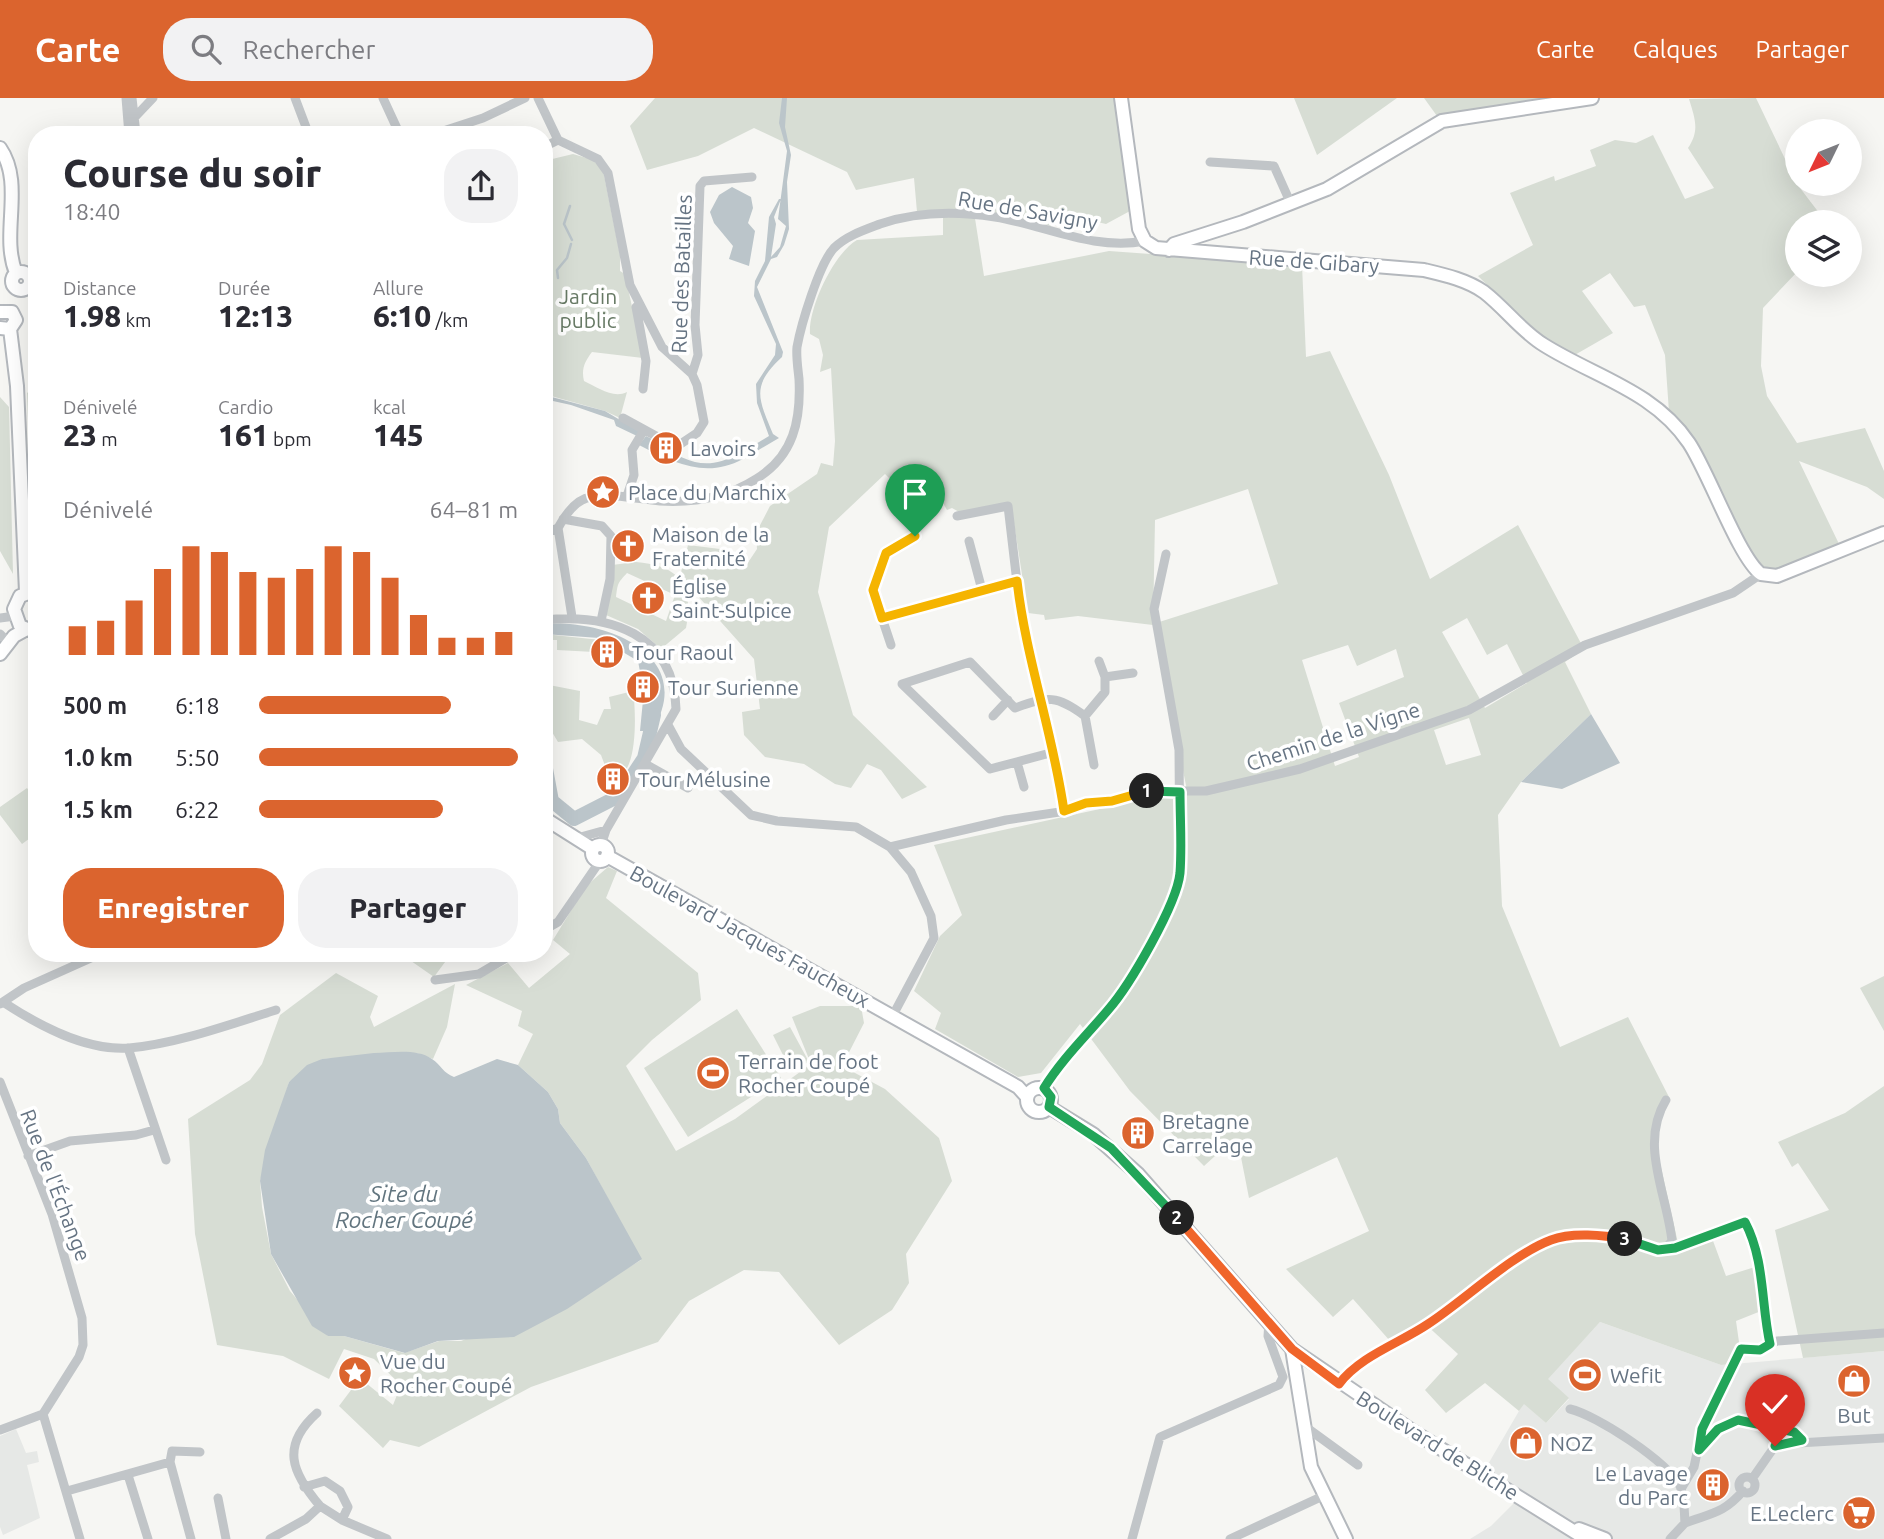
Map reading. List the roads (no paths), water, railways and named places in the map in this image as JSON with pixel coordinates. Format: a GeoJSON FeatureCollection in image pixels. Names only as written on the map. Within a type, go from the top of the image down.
{"type":"FeatureCollection","features":[{"type":"Feature","properties":{"kind":"main road"},"geometry":{"type":"LineString","coordinates":[[1121,98],[1139,229],[1145,241]]}},
{"type":"Feature","properties":{"kind":"main road"},"geometry":{"type":"LineString","coordinates":[[1169,250],[1174,244],[1327,189],[1442,121],[1592,98]]}},
{"type":"Feature","properties":{"kind":"main road"},"geometry":{"type":"LineString","coordinates":[[0,148],[9,161],[5,253],[23,275],[12,281],[19,290],[7,312],[15,324],[5,328],[17,386],[22,550],[28,571]]}},
{"type":"Feature","properties":{"kind":"main road","name":"Rue de Gibary"},"geometry":{"type":"LineString","coordinates":[[1145,241],[1156,248],[1169,250],[1401,267],[1457,278],[1482,290],[1527,333],[1625,386],[1653,404],[1674,423],[1700,462],[1749,561],[1761,574]]}},
{"type":"Feature","properties":{"kind":"main road"},"geometry":{"type":"LineString","coordinates":[[1761,574],[1777,576],[1884,533]]}},
{"type":"Feature","properties":{"kind":"main road"},"geometry":{"type":"LineString","coordinates":[[23,625],[16,602],[28,593]]}},
{"type":"Feature","properties":{"kind":"main road"},"geometry":{"type":"LineString","coordinates":[[1,639],[23,625]]}},
{"type":"Feature","properties":{"kind":"main road"},"geometry":{"type":"LineString","coordinates":[[0,654],[23,625]]}},
{"type":"Feature","properties":{"kind":"main road","name":"Boulevard Jacques Faucheux"},"geometry":{"type":"LineString","coordinates":[[553,823],[600,853],[892,1017]]}},
{"type":"Feature","properties":{"kind":"main road"},"geometry":{"type":"LineString","coordinates":[[892,1017],[1018,1087],[1027,1097],[1033,1111],[1040,1112],[1049,1107],[1051,1097],[1044,1088],[1032,1090],[1027,1097]]}},
{"type":"Feature","properties":{"kind":"main road","name":"Boulevard de Bliche"},"geometry":{"type":"LineString","coordinates":[[1049,1107],[1093,1134],[1138,1174],[1292,1349],[1339,1384],[1586,1539]]}},
{"type":"Feature","properties":{"kind":"main road"},"geometry":{"type":"LineString","coordinates":[[1292,1349],[1311,1467],[1346,1539]]}},
{"type":"Feature","properties":{"kind":"main road","name":"Boulevard de Bliche"},"geometry":{"type":"LineString","coordinates":[[1558,1521],[1605,1539]]}},
{"type":"Feature","properties":{"kind":"street"},"geometry":{"type":"LineString","coordinates":[[126,98],[128,126]]}},
{"type":"Feature","properties":{"kind":"street"},"geometry":{"type":"LineString","coordinates":[[132,98],[135,126]]}},
{"type":"Feature","properties":{"kind":"street"},"geometry":{"type":"LineString","coordinates":[[134,118],[153,98]]}},
{"type":"Feature","properties":{"kind":"street"},"geometry":{"type":"LineString","coordinates":[[295,98],[306,126]]}},
{"type":"Feature","properties":{"kind":"street"},"geometry":{"type":"LineString","coordinates":[[383,98],[396,126]]}},
{"type":"Feature","properties":{"kind":"street"},"geometry":{"type":"LineString","coordinates":[[459,126],[483,118],[525,98]]}},
{"type":"Feature","properties":{"kind":"street"},"geometry":{"type":"LineString","coordinates":[[538,98],[551,126]]}},
{"type":"Feature","properties":{"kind":"street"},"geometry":{"type":"LineString","coordinates":[[553,130],[558,140],[598,159],[608,173],[646,361],[643,389]]}},
{"type":"Feature","properties":{"kind":"street"},"geometry":{"type":"LineString","coordinates":[[553,142],[558,140]]}},
{"type":"Feature","properties":{"kind":"street"},"geometry":{"type":"LineString","coordinates":[[1210,162],[1274,166],[1291,204]]}},
{"type":"Feature","properties":{"kind":"street","name":"Rue des Batailles"},"geometry":{"type":"LineString","coordinates":[[692,374],[698,355],[695,324],[700,186],[705,181],[752,177]]}},
{"type":"Feature","properties":{"kind":"street","name":"Rue de Savigny"},"geometry":{"type":"LineString","coordinates":[[629,496],[661,501],[726,496],[758,478],[783,456],[798,423],[797,348],[816,288],[833,249],[856,233],[891,220],[933,212],[996,218],[1074,238],[1125,245],[1145,241]]}},
{"type":"Feature","properties":{"kind":"street"},"geometry":{"type":"LineString","coordinates":[[23,275],[28,271]]}},
{"type":"Feature","properties":{"kind":"street"},"geometry":{"type":"LineString","coordinates":[[623,418],[676,447],[697,433],[704,422],[697,385],[692,374],[662,346],[630,285]]}},
{"type":"Feature","properties":{"kind":"street"},"geometry":{"type":"LineString","coordinates":[[553,528],[560,524],[575,504],[590,496],[629,496],[634,475],[632,450],[644,431]]}},
{"type":"Feature","properties":{"kind":"street"},"geometry":{"type":"LineString","coordinates":[[957,516],[1008,506],[1022,625],[1054,752],[1064,811]]}},
{"type":"Feature","properties":{"kind":"street"},"geometry":{"type":"LineString","coordinates":[[560,524],[572,617]]}},
{"type":"Feature","properties":{"kind":"street"},"geometry":{"type":"LineString","coordinates":[[560,524],[602,526],[611,536],[610,579],[601,621]]}},
{"type":"Feature","properties":{"kind":"street"},"geometry":{"type":"LineString","coordinates":[[891,645],[873,590],[886,553],[915,536]]}},
{"type":"Feature","properties":{"kind":"street"},"geometry":{"type":"LineString","coordinates":[[969,541],[982,590]]}},
{"type":"Feature","properties":{"kind":"street"},"geometry":{"type":"LineString","coordinates":[[1044,1088],[1058,1066],[1111,1007],[1152,943],[1180,876],[1179,750],[1154,609],[1166,554]]}},
{"type":"Feature","properties":{"kind":"street","name":"Chemin de la Vigne"},"geometry":{"type":"LineString","coordinates":[[890,847],[1006,820],[1064,811],[1086,803],[1112,801],[1154,789],[1206,791],[1300,769],[1469,710],[1585,645],[1733,593],[1761,574]]}},
{"type":"Feature","properties":{"kind":"street"},"geometry":{"type":"LineString","coordinates":[[882,618],[1017,581]]}},
{"type":"Feature","properties":{"kind":"street"},"geometry":{"type":"LineString","coordinates":[[553,619],[572,617],[601,621],[635,635],[654,648],[664,660],[676,689],[676,709],[668,725],[647,765],[606,830],[600,853],[558,922],[553,925]]}},
{"type":"Feature","properties":{"kind":"street"},"geometry":{"type":"LineString","coordinates":[[0,618],[23,625]]}},
{"type":"Feature","properties":{"kind":"street"},"geometry":{"type":"LineString","coordinates":[[1084,716],[1105,692],[1105,677],[1099,661]]}},
{"type":"Feature","properties":{"kind":"street"},"geometry":{"type":"LineString","coordinates":[[1054,752],[990,769],[902,684],[970,662],[1015,708],[1041,699],[1062,699],[1084,716],[1094,765]]}},
{"type":"Feature","properties":{"kind":"street"},"geometry":{"type":"LineString","coordinates":[[1105,677],[1133,673]]}},
{"type":"Feature","properties":{"kind":"street"},"geometry":{"type":"LineString","coordinates":[[993,716],[1008,699]]}},
{"type":"Feature","properties":{"kind":"street"},"geometry":{"type":"LineString","coordinates":[[668,725],[681,749],[751,815],[777,821],[856,828],[890,847],[911,872],[934,931],[934,938],[892,1017]]}},
{"type":"Feature","properties":{"kind":"street"},"geometry":{"type":"LineString","coordinates":[[1017,762],[1024,787]]}},
{"type":"Feature","properties":{"kind":"street"},"geometry":{"type":"LineString","coordinates":[[647,765],[688,789]]}},
{"type":"Feature","properties":{"kind":"street"},"geometry":{"type":"LineString","coordinates":[[578,838],[606,830]]}},
{"type":"Feature","properties":{"kind":"street"},"geometry":{"type":"LineString","coordinates":[[82,962],[24,988],[1,1003],[37,1023],[71,1037],[99,1045],[128,1048],[225,1026],[276,1010]]}},
{"type":"Feature","properties":{"kind":"street"},"geometry":{"type":"LineString","coordinates":[[435,980],[479,974],[499,962]]}},
{"type":"Feature","properties":{"kind":"street"},"geometry":{"type":"LineString","coordinates":[[128,1048],[153,1130],[166,1160]]}},
{"type":"Feature","properties":{"kind":"street","name":"Rue de l'Échange"},"geometry":{"type":"LineString","coordinates":[[0,1082],[66,1254],[83,1334],[79,1357],[43,1414]]}},
{"type":"Feature","properties":{"kind":"street"},"geometry":{"type":"LineString","coordinates":[[1666,1100],[1655,1121],[1653,1148],[1670,1226],[1672,1241],[1667,1247]]}},
{"type":"Feature","properties":{"kind":"street"},"geometry":{"type":"LineString","coordinates":[[28,1156],[70,1141],[136,1135],[153,1130]]}},
{"type":"Feature","properties":{"kind":"street"},"geometry":{"type":"LineString","coordinates":[[1339,1384],[1357,1367],[1428,1324],[1532,1250],[1553,1239],[1614,1237],[1658,1250],[1675,1248],[1745,1222],[1762,1277],[1764,1317],[1770,1344]]}},
{"type":"Feature","properties":{"kind":"street"},"geometry":{"type":"LineString","coordinates":[[1132,1539],[1160,1437],[1279,1385],[1283,1377],[1268,1336],[1269,1322]]}},
{"type":"Feature","properties":{"kind":"street"},"geometry":{"type":"LineString","coordinates":[[1681,1489],[1694,1467],[1702,1429],[1741,1349],[1760,1350],[1777,1340],[1884,1332]]}},
{"type":"Feature","properties":{"kind":"street"},"geometry":{"type":"LineString","coordinates":[[1570,1409],[1579,1411],[1658,1460],[1681,1489],[1685,1523]]}},
{"type":"Feature","properties":{"kind":"street"},"geometry":{"type":"LineString","coordinates":[[317,1413],[306,1422],[293,1452],[295,1473],[320,1506],[342,1520],[387,1539]]}},
{"type":"Feature","properties":{"kind":"street"},"geometry":{"type":"LineString","coordinates":[[0,1430],[43,1414],[79,1539]]}},
{"type":"Feature","properties":{"kind":"street"},"geometry":{"type":"LineString","coordinates":[[1699,1450],[1718,1429],[1738,1420],[1794,1432],[1802,1440]]}},
{"type":"Feature","properties":{"kind":"street"},"geometry":{"type":"LineString","coordinates":[[1303,1425],[1358,1465]]}},
{"type":"Feature","properties":{"kind":"street"},"geometry":{"type":"LineString","coordinates":[[1675,1537],[1685,1523],[1719,1513],[1730,1507],[1743,1491],[1753,1489],[1752,1479],[1775,1446],[1802,1440],[1884,1438]]}},
{"type":"Feature","properties":{"kind":"street"},"geometry":{"type":"LineString","coordinates":[[191,1539],[170,1462],[172,1451],[200,1452]]}},
{"type":"Feature","properties":{"kind":"street"},"geometry":{"type":"LineString","coordinates":[[66,1491],[170,1462]]}},
{"type":"Feature","properties":{"kind":"street"},"geometry":{"type":"LineString","coordinates":[[128,1475],[148,1539]]}},
{"type":"Feature","properties":{"kind":"street"},"geometry":{"type":"LineString","coordinates":[[304,1487],[325,1481],[341,1491],[348,1507],[342,1520]]}},
{"type":"Feature","properties":{"kind":"street"},"geometry":{"type":"LineString","coordinates":[[1230,1539],[1323,1496]]}},
{"type":"Feature","properties":{"kind":"street"},"geometry":{"type":"LineString","coordinates":[[218,1498],[226,1539]]}},
{"type":"Feature","properties":{"kind":"street"},"geometry":{"type":"LineString","coordinates":[[270,1539],[298,1524],[320,1506]]}},
{"type":"Feature","properties":{"kind":"water"},"geometry":{"type":"Polygon","coordinates":[[[782,98],[787,98],[785,127],[791,155],[787,182],[789,229],[784,245],[777,257],[771,259],[757,287],[783,352],[782,357],[765,376],[760,393],[773,434],[779,438],[745,458],[741,453],[769,436],[757,403],[756,384],[775,355],[776,344],[754,296],[755,281],[765,261],[769,217],[779,199],[787,151],[779,123],[782,98]],[[780,200],[774,217],[776,224],[771,257],[780,247],[786,226],[778,219],[780,200]]]}},
{"type":"Feature","properties":{"kind":"water"},"geometry":{"type":"Polygon","coordinates":[[[732,187],[751,197],[753,208],[748,223],[755,231],[749,266],[729,259],[733,246],[714,223],[710,212],[719,195],[732,187]]]}},
{"type":"Feature","properties":{"kind":"water"},"geometry":{"type":"Polygon","coordinates":[[[553,397],[605,411],[640,432],[637,436],[616,426],[614,420],[553,401],[553,397]]]}},
{"type":"Feature","properties":{"kind":"water"},"geometry":{"type":"Polygon","coordinates":[[[646,436],[658,442],[657,445],[689,460],[717,462],[740,453],[743,459],[716,468],[690,466],[665,458],[639,445],[646,436]]]}},
{"type":"Feature","properties":{"kind":"water"},"geometry":{"type":"Polygon","coordinates":[[[553,624],[594,628],[618,636],[639,648],[655,663],[664,682],[663,705],[652,731],[640,731],[643,700],[652,695],[654,686],[649,678],[641,677],[638,661],[621,651],[613,639],[553,635],[553,624]]]}},
{"type":"Feature","properties":{"kind":"water"},"geometry":{"type":"Polygon","coordinates":[[[1591,714],[1620,763],[1562,789],[1521,782],[1591,714]]]}},
{"type":"Feature","properties":{"kind":"water","name":"Site du Rocher Coupé"},"geometry":{"type":"Polygon","coordinates":[[[374,1053],[419,1053],[432,1059],[454,1077],[497,1059],[518,1065],[548,1092],[558,1109],[560,1123],[586,1158],[642,1259],[567,1309],[514,1337],[438,1341],[405,1353],[344,1336],[328,1336],[312,1326],[271,1254],[260,1181],[265,1150],[289,1082],[307,1065],[322,1059],[374,1053]]]}},
{"type":"Feature","properties":{"kind":"waterway"},"geometry":{"type":"LineString","coordinates":[[570,206],[564,224],[572,240]]}},
{"type":"Feature","properties":{"kind":"waterway"},"geometry":{"type":"LineString","coordinates":[[558,278],[557,270],[567,258],[571,244]]}},
{"type":"Feature","properties":{"kind":"waterway"},"geometry":{"type":"LineString","coordinates":[[553,802],[574,819],[619,796],[644,758],[654,715]]}},
{"type":"Feature","properties":{"kind":"place","name":"Lavoirs"},"geometry":{"type":"Point","coordinates":[666,448]}},
{"type":"Feature","properties":{"kind":"place","name":"Place du Marchix"},"geometry":{"type":"Point","coordinates":[603,492]}},
{"type":"Feature","properties":{"kind":"place","name":"Maison de la Fraternité"},"geometry":{"type":"Point","coordinates":[628,546]}},
{"type":"Feature","properties":{"kind":"place","name":"Église Saint-Sulpice"},"geometry":{"type":"Point","coordinates":[648,598]}},
{"type":"Feature","properties":{"kind":"place","name":"Tour Raoul"},"geometry":{"type":"Point","coordinates":[607,652]}},
{"type":"Feature","properties":{"kind":"place","name":"Tour Surienne"},"geometry":{"type":"Point","coordinates":[643,687]}},
{"type":"Feature","properties":{"kind":"place","name":"Tour Mélusine"},"geometry":{"type":"Point","coordinates":[613,779]}},
{"type":"Feature","properties":{"kind":"place","name":"Terrain de foot Rocher Coupé"},"geometry":{"type":"Point","coordinates":[713,1073]}},
{"type":"Feature","properties":{"kind":"place","name":"Bretagne Carrelage"},"geometry":{"type":"Point","coordinates":[1138,1133]}},
{"type":"Feature","properties":{"kind":"place","name":"Vue du Rocher Coupé"},"geometry":{"type":"Point","coordinates":[355,1373]}},
{"type":"Feature","properties":{"kind":"place","name":"Wefit"},"geometry":{"type":"Point","coordinates":[1585,1375]}},
{"type":"Feature","properties":{"kind":"place","name":"But"},"geometry":{"type":"Point","coordinates":[1854,1381]}},
{"type":"Feature","properties":{"kind":"place","name":"NOZ"},"geometry":{"type":"Point","coordinates":[1526,1443]}},
{"type":"Feature","properties":{"kind":"place","name":"Le Lavage du Parc"},"geometry":{"type":"Point","coordinates":[1713,1485]}},
{"type":"Feature","properties":{"kind":"place","name":"E.Leclerc"},"geometry":{"type":"Point","coordinates":[1859,1513]}},
{"type":"Feature","properties":{"kind":"park label","name":"Jardin public"},"geometry":{"type":"Point","coordinates":[588,308]}}]}
